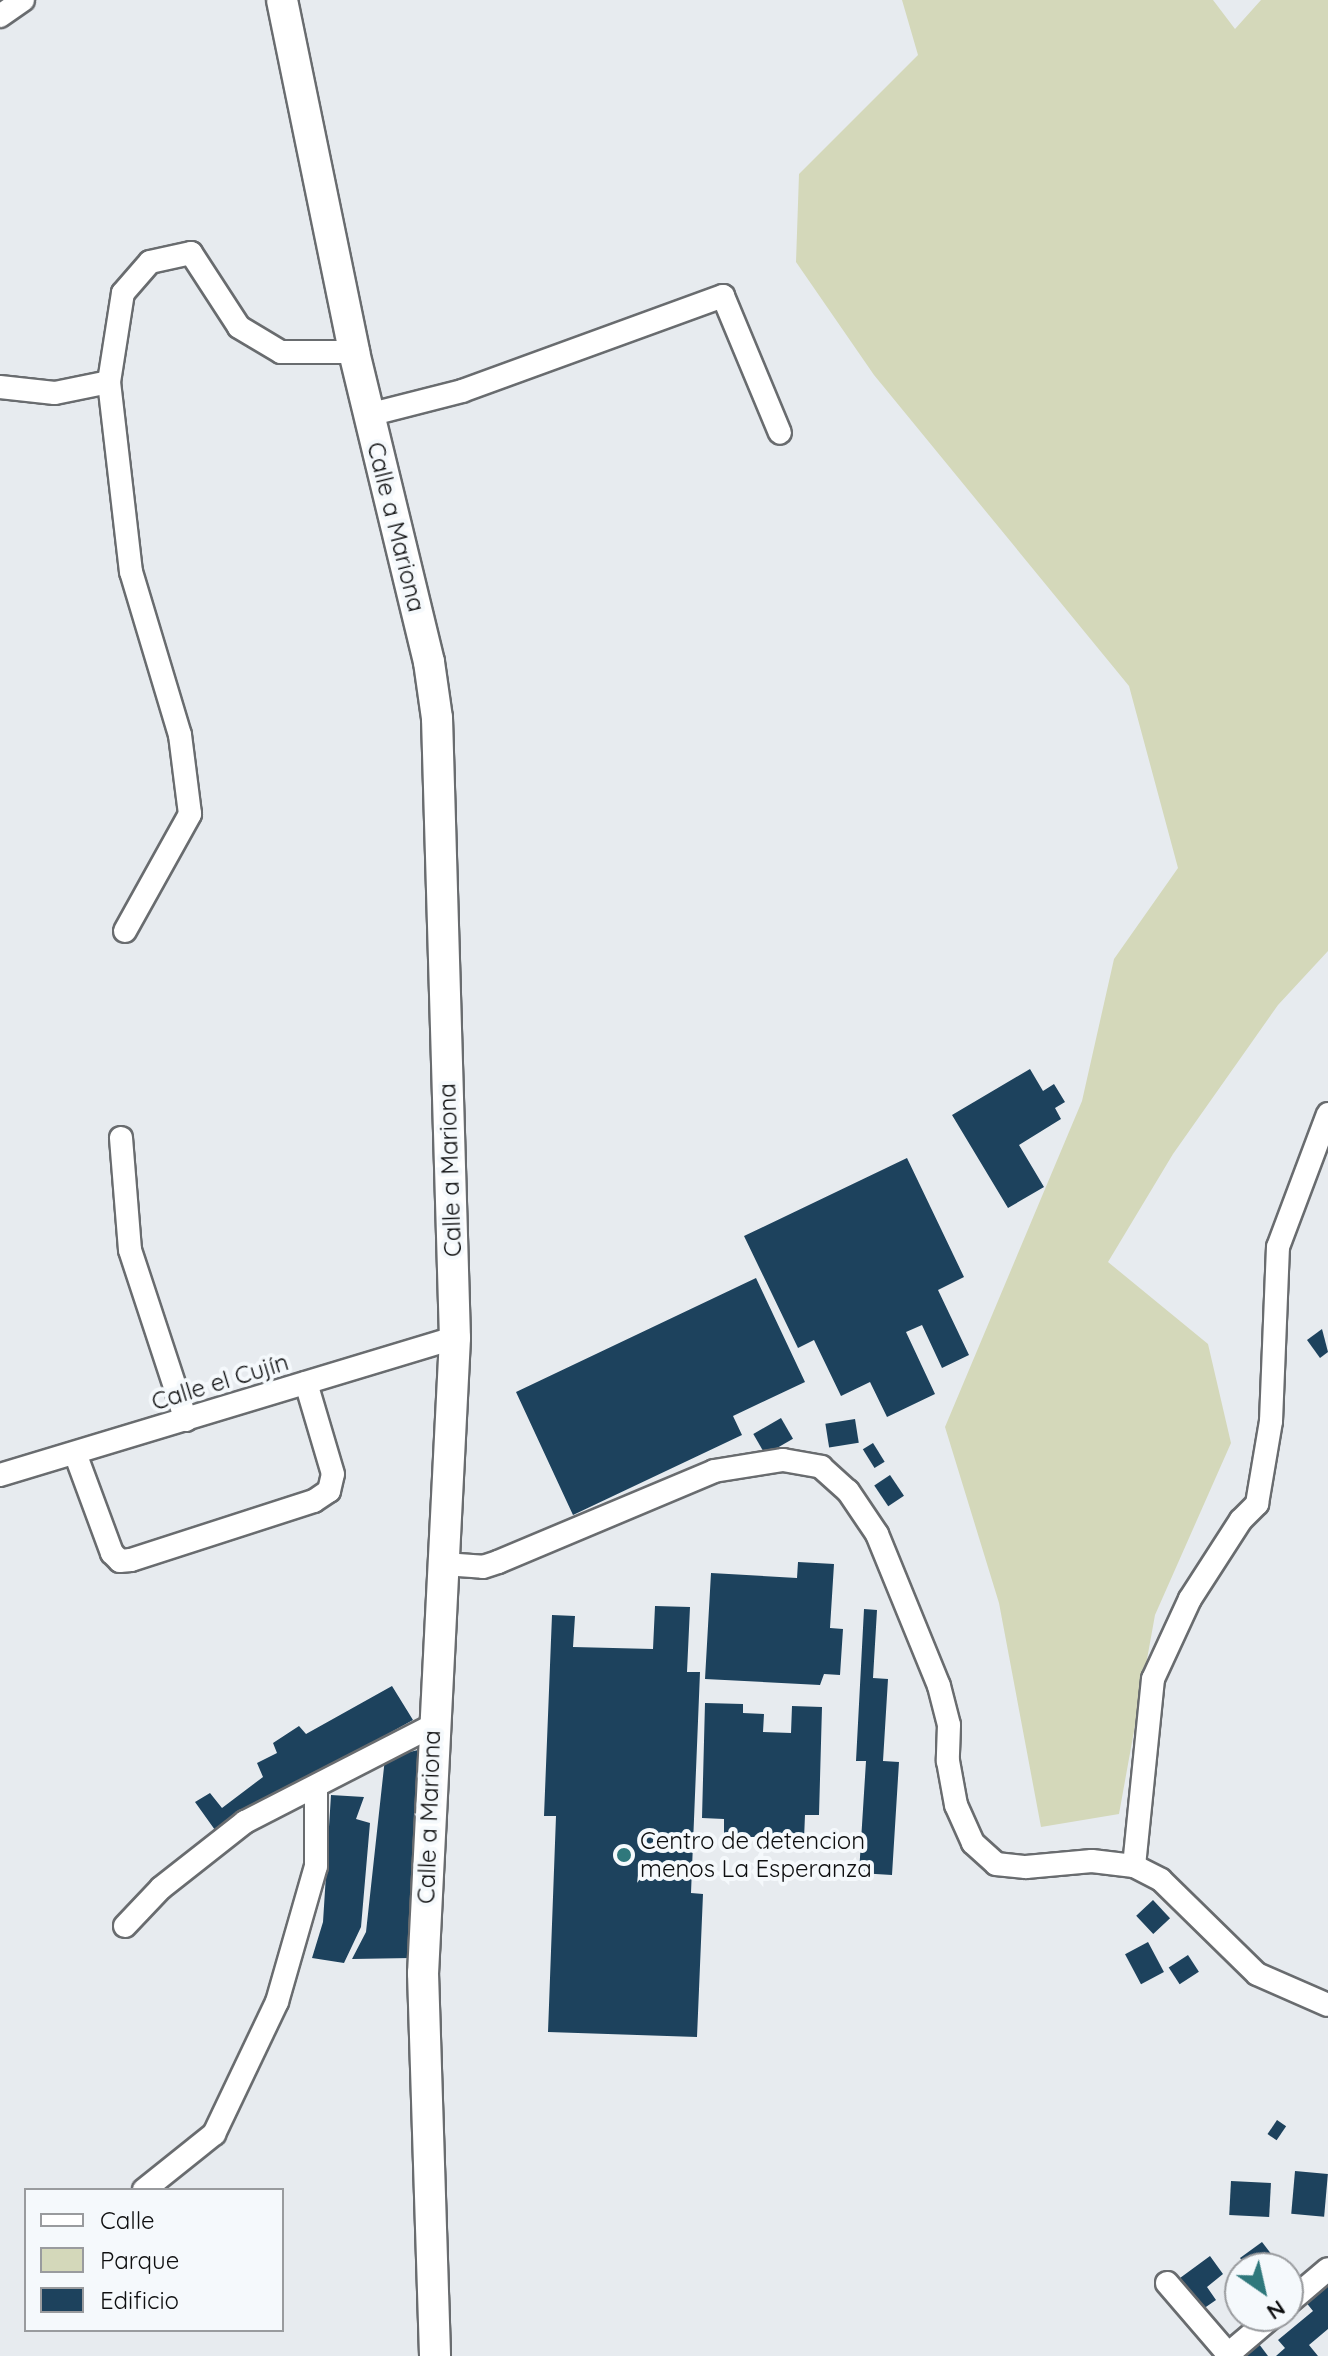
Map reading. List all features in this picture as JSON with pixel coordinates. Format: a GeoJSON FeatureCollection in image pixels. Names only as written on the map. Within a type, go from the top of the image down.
{"type":"FeatureCollection","features":[{"type":"Feature","properties":{"kind":"main road","name":"Calle a Mariona"},"geometry":{"type":"LineString","coordinates":[[282,0],[354,352],[429,662],[437,718],[455,1338],[432,1726],[423,1973],[435,2356]]}},
{"type":"Feature","properties":{"kind":"street"},"geometry":{"type":"LineString","coordinates":[[0,16],[23,0]]}},
{"type":"Feature","properties":{"kind":"street"},"geometry":{"type":"LineString","coordinates":[[125,931],[190,814],[180,735],[131,572],[109,382],[123,293],[150,262],[191,253],[239,327],[281,352],[354,352]]}},
{"type":"Feature","properties":{"kind":"street"},"geometry":{"type":"LineString","coordinates":[[368,415],[462,391],[723,296],[780,433]]}},
{"type":"Feature","properties":{"kind":"street"},"geometry":{"type":"LineString","coordinates":[[0,387],[55,393],[109,382]]}},
{"type":"Feature","properties":{"kind":"street"},"geometry":{"type":"LineString","coordinates":[[1134,1866],[1153,1679],[1190,1599],[1241,1520],[1257,1504],[1271,1421],[1278,1247],[1328,1114]]}},
{"type":"Feature","properties":{"kind":"street"},"geometry":{"type":"LineString","coordinates":[[121,1138],[130,1250],[186,1420]]}},
{"type":"Feature","properties":{"kind":"street","name":"Calle el Cujín"},"geometry":{"type":"LineString","coordinates":[[0,1475],[455,1338]]}},
{"type":"Feature","properties":{"kind":"street"},"geometry":{"type":"LineString","coordinates":[[75,1453],[112,1553],[120,1561],[131,1560],[314,1501],[329,1491],[333,1474],[306,1383]]}},
{"type":"Feature","properties":{"kind":"street"},"geometry":{"type":"LineString","coordinates":[[444,1564],[483,1567],[498,1562],[714,1471],[783,1460],[821,1467],[848,1491],[877,1534],[939,1686],[949,1725],[948,1761],[956,1805],[973,1843],[996,1864],[1092,1861],[1134,1866],[1161,1880],[1257,1974],[1328,2005]]}},
{"type":"Feature","properties":{"kind":"street"},"geometry":{"type":"LineString","coordinates":[[125,1926],[161,1888],[245,1822],[316,1790],[432,1726]]}},
{"type":"Feature","properties":{"kind":"street"},"geometry":{"type":"LineString","coordinates":[[146,2188],[214,2134],[277,2002],[316,1866],[316,1790]]}},
{"type":"Feature","properties":{"kind":"street"},"geometry":{"type":"LineString","coordinates":[[1304,2289],[1328,2269]]}},
{"type":"Feature","properties":{"kind":"street"},"geometry":{"type":"LineString","coordinates":[[1167,2283],[1227,2355],[1254,2332]]}},
{"type":"Feature","properties":{"kind":"green space"},"geometry":{"type":"Polygon","coordinates":[[[902,0],[1213,0],[1235,29],[1261,0],[1328,0],[1328,951],[1278,1005],[1173,1154],[1108,1262],[1208,1344],[1231,1443],[1155,1615],[1119,1814],[1041,1827],[999,1603],[945,1427],[1082,1101],[1114,959],[1178,868],[1129,686],[874,375],[796,262],[799,174],[918,55],[902,0]]]}},
{"type":"Feature","properties":{"kind":"building"},"geometry":{"type":"Polygon","coordinates":[[[1030,1069],[1043,1091],[1054,1084],[1065,1102],[1055,1108],[1061,1119],[1019,1145],[1044,1187],[1008,1208],[952,1115],[1030,1069]]]}},
{"type":"Feature","properties":{"kind":"building"},"geometry":{"type":"Polygon","coordinates":[[[907,1158],[964,1277],[938,1290],[969,1355],[942,1368],[922,1325],[906,1332],[935,1394],[887,1417],[870,1382],[841,1396],[814,1340],[798,1348],[744,1236],[907,1158]]]}},
{"type":"Feature","properties":{"kind":"building"},"geometry":{"type":"Polygon","coordinates":[[[756,1278],[805,1382],[733,1416],[742,1435],[573,1515],[516,1392],[756,1278]]]}},
{"type":"Feature","properties":{"kind":"building"},"geometry":{"type":"Polygon","coordinates":[[[1322,1329],[1328,1352],[1320,1358],[1307,1340],[1322,1329]]]}},
{"type":"Feature","properties":{"kind":"building"},"geometry":{"type":"Polygon","coordinates":[[[781,1418],[793,1439],[765,1455],[753,1434],[781,1418]]]}},
{"type":"Feature","properties":{"kind":"building"},"geometry":{"type":"Polygon","coordinates":[[[855,1419],[859,1443],[829,1447],[825,1424],[855,1419]]]}},
{"type":"Feature","properties":{"kind":"building"},"geometry":{"type":"Polygon","coordinates":[[[873,1443],[885,1462],[874,1468],[863,1449],[873,1443]]]}},
{"type":"Feature","properties":{"kind":"building"},"geometry":{"type":"Polygon","coordinates":[[[890,1475],[904,1496],[888,1506],[874,1486],[890,1475]]]}},
{"type":"Feature","properties":{"kind":"building"},"geometry":{"type":"Polygon","coordinates":[[[798,1562],[834,1564],[830,1628],[843,1629],[840,1675],[824,1674],[820,1685],[705,1679],[711,1573],[797,1578],[798,1562]]]}},
{"type":"Feature","properties":{"kind":"building","name":"Centro de detencion menos La Esperanza"},"geometry":{"type":"Polygon","coordinates":[[[655,1606],[690,1607],[687,1672],[700,1672],[691,1893],[703,1894],[697,2037],[548,2032],[556,1816],[544,1816],[552,1615],[575,1616],[573,1647],[653,1649],[655,1606]]]}},
{"type":"Feature","properties":{"kind":"building"},"geometry":{"type":"Polygon","coordinates":[[[864,1609],[877,1610],[873,1678],[888,1679],[883,1761],[899,1762],[892,1875],[859,1873],[866,1761],[856,1761],[864,1609]]]}},
{"type":"Feature","properties":{"kind":"building"},"geometry":{"type":"Polygon","coordinates":[[[392,1686],[413,1720],[215,1830],[195,1802],[210,1793],[222,1808],[263,1777],[257,1763],[277,1753],[273,1743],[299,1726],[306,1734],[392,1686]]]}},
{"type":"Feature","properties":{"kind":"building"},"geometry":{"type":"Polygon","coordinates":[[[705,1703],[743,1704],[743,1713],[764,1714],[763,1732],[791,1733],[792,1706],[822,1707],[819,1815],[805,1815],[804,1839],[724,1837],[724,1819],[702,1818],[705,1703]]]}},
{"type":"Feature","properties":{"kind":"building"},"geometry":{"type":"Polygon","coordinates":[[[418,1750],[411,1958],[352,1959],[366,1932],[385,1758],[418,1750]]]}},
{"type":"Feature","properties":{"kind":"building"},"geometry":{"type":"Polygon","coordinates":[[[331,1795],[364,1797],[356,1819],[370,1823],[361,1927],[344,1963],[312,1958],[323,1922],[331,1795]]]}},
{"type":"Feature","properties":{"kind":"building"},"geometry":{"type":"Polygon","coordinates":[[[1153,1900],[1170,1918],[1153,1934],[1136,1916],[1153,1900]]]}},
{"type":"Feature","properties":{"kind":"building"},"geometry":{"type":"Polygon","coordinates":[[[1148,1942],[1164,1972],[1141,1984],[1125,1954],[1148,1942]]]}},
{"type":"Feature","properties":{"kind":"building"},"geometry":{"type":"Polygon","coordinates":[[[1188,1955],[1199,1972],[1180,1984],[1169,1968],[1188,1955]]]}},
{"type":"Feature","properties":{"kind":"building"},"geometry":{"type":"Polygon","coordinates":[[[1277,2120],[1286,2126],[1277,2140],[1267,2134],[1277,2120]]]}},
{"type":"Feature","properties":{"kind":"building"},"geometry":{"type":"Polygon","coordinates":[[[1295,2171],[1328,2174],[1324,2217],[1291,2214],[1295,2171]]]}},
{"type":"Feature","properties":{"kind":"building"},"geometry":{"type":"Polygon","coordinates":[[[1231,2181],[1271,2183],[1269,2217],[1229,2215],[1231,2181]]]}},
{"type":"Feature","properties":{"kind":"building"},"geometry":{"type":"Polygon","coordinates":[[[1262,2242],[1270,2252],[1248,2252],[1262,2242]]]}},
{"type":"Feature","properties":{"kind":"building"},"geometry":{"type":"Polygon","coordinates":[[[1210,2256],[1223,2274],[1207,2287],[1216,2300],[1203,2309],[1180,2278],[1210,2256]]]}},
{"type":"Feature","properties":{"kind":"building"},"geometry":{"type":"Polygon","coordinates":[[[1328,2275],[1328,2329],[1309,2345],[1318,2356],[1276,2356],[1285,2348],[1278,2340],[1288,2332],[1304,2332],[1304,2318],[1313,2311],[1304,2300],[1304,2294],[1328,2275]]]}},
{"type":"Feature","properties":{"kind":"building"},"geometry":{"type":"Polygon","coordinates":[[[1259,2344],[1268,2356],[1244,2356],[1259,2344]]]}},
{"type":"Feature","properties":{"kind":"place","name":"Centro de detencion menos La Esperanza"},"geometry":{"type":"Point","coordinates":[624,1855]}}]}
